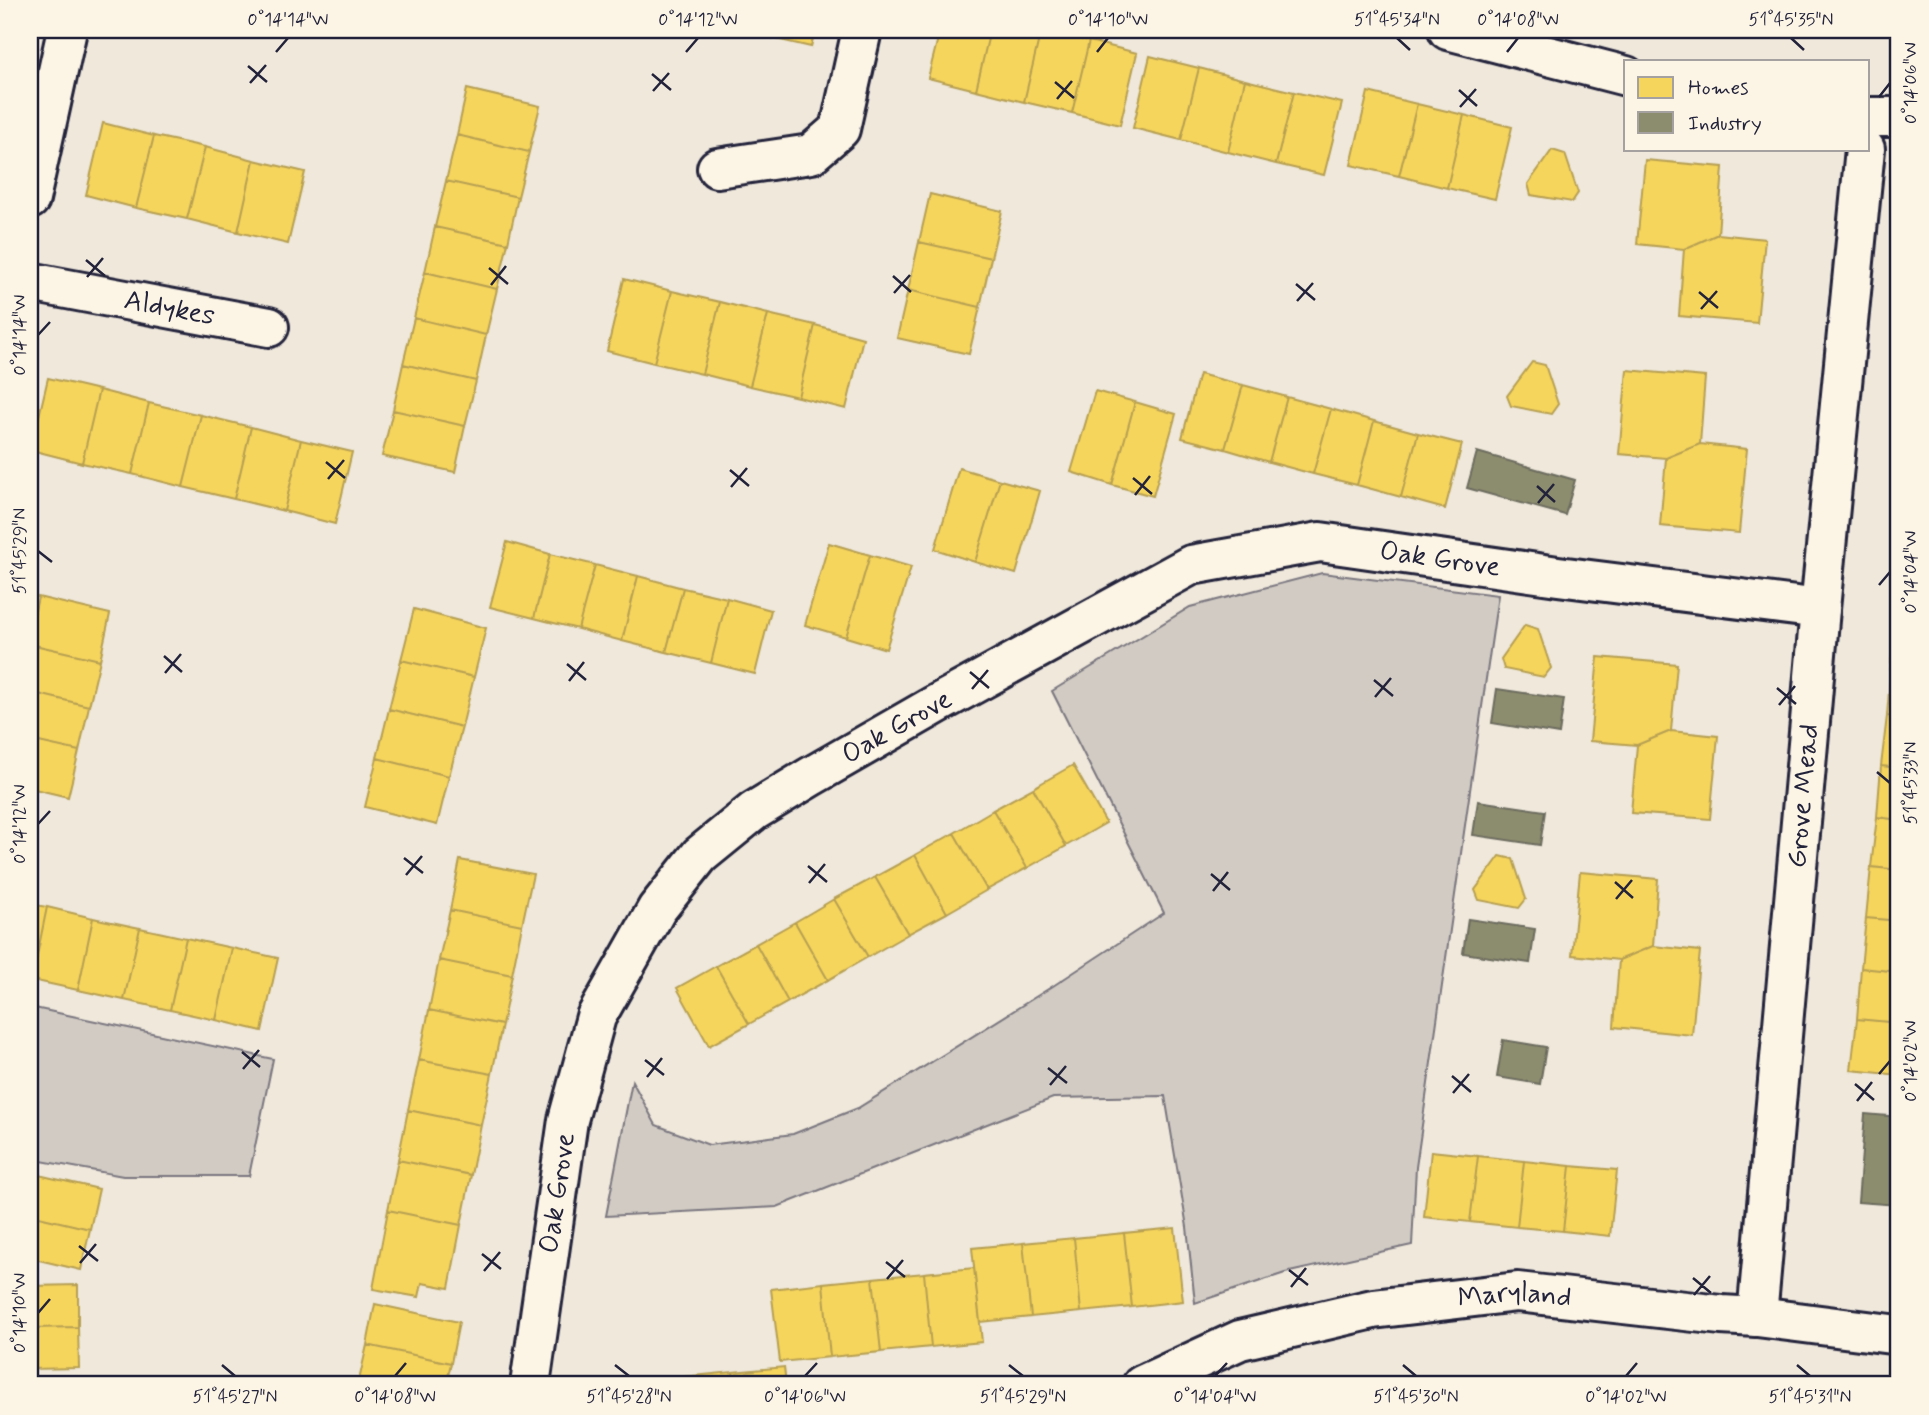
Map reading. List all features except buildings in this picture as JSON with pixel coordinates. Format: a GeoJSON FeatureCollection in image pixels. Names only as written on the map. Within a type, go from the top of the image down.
{"type":"FeatureCollection","features":[{"type":"Feature","properties":{"kind":"street"},"geometry":{"type":"LineString","coordinates":[[30,199],[67,30]]}},
{"type":"Feature","properties":{"kind":"street"},"geometry":{"type":"LineString","coordinates":[[717,168],[811,154],[840,129],[862,30]]}},
{"type":"Feature","properties":{"kind":"street"},"geometry":{"type":"LineString","coordinates":[[1448,30],[1624,75]]}},
{"type":"Feature","properties":{"kind":"street"},"geometry":{"type":"LineString","coordinates":[[1870,117],[1899,117]]}},
{"type":"Feature","properties":{"kind":"street","name":"Grove Mead"},"geometry":{"type":"LineString","coordinates":[[1758,1317],[1820,610],[1865,150]]}},
{"type":"Feature","properties":{"kind":"street","name":"Aldykes"},"geometry":{"type":"LineString","coordinates":[[30,282],[269,327]]}},
{"type":"Feature","properties":{"kind":"street","name":"Oak Grove"},"geometry":{"type":"LineString","coordinates":[[530,1385],[568,1120],[596,1017],[657,908],[700,855],[754,811],[810,777],[1191,565],[1320,542],[1820,610]]}},
{"type":"Feature","properties":{"kind":"street","name":"Maryland"},"geometry":{"type":"LineString","coordinates":[[1142,1385],[1240,1340],[1373,1308],[1517,1292],[1758,1317],[1899,1335]]}},
{"type":"Feature","properties":{"kind":"shaded area"},"geometry":{"type":"Polygon","coordinates":[[[1322,573],[1498,595],[1416,1167],[1412,1245],[1285,1273],[1195,1303],[1187,1227],[1165,1096],[1053,1098],[777,1207],[606,1216],[632,1081],[656,1125],[709,1145],[793,1134],[858,1108],[1164,913],[1052,691],[1190,607],[1322,573]]]}},
{"type":"Feature","properties":{"kind":"shaded area"},"geometry":{"type":"Polygon","coordinates":[[[30,1007],[273,1059],[249,1176],[123,1176],[30,1159],[30,1007]]]}}]}
